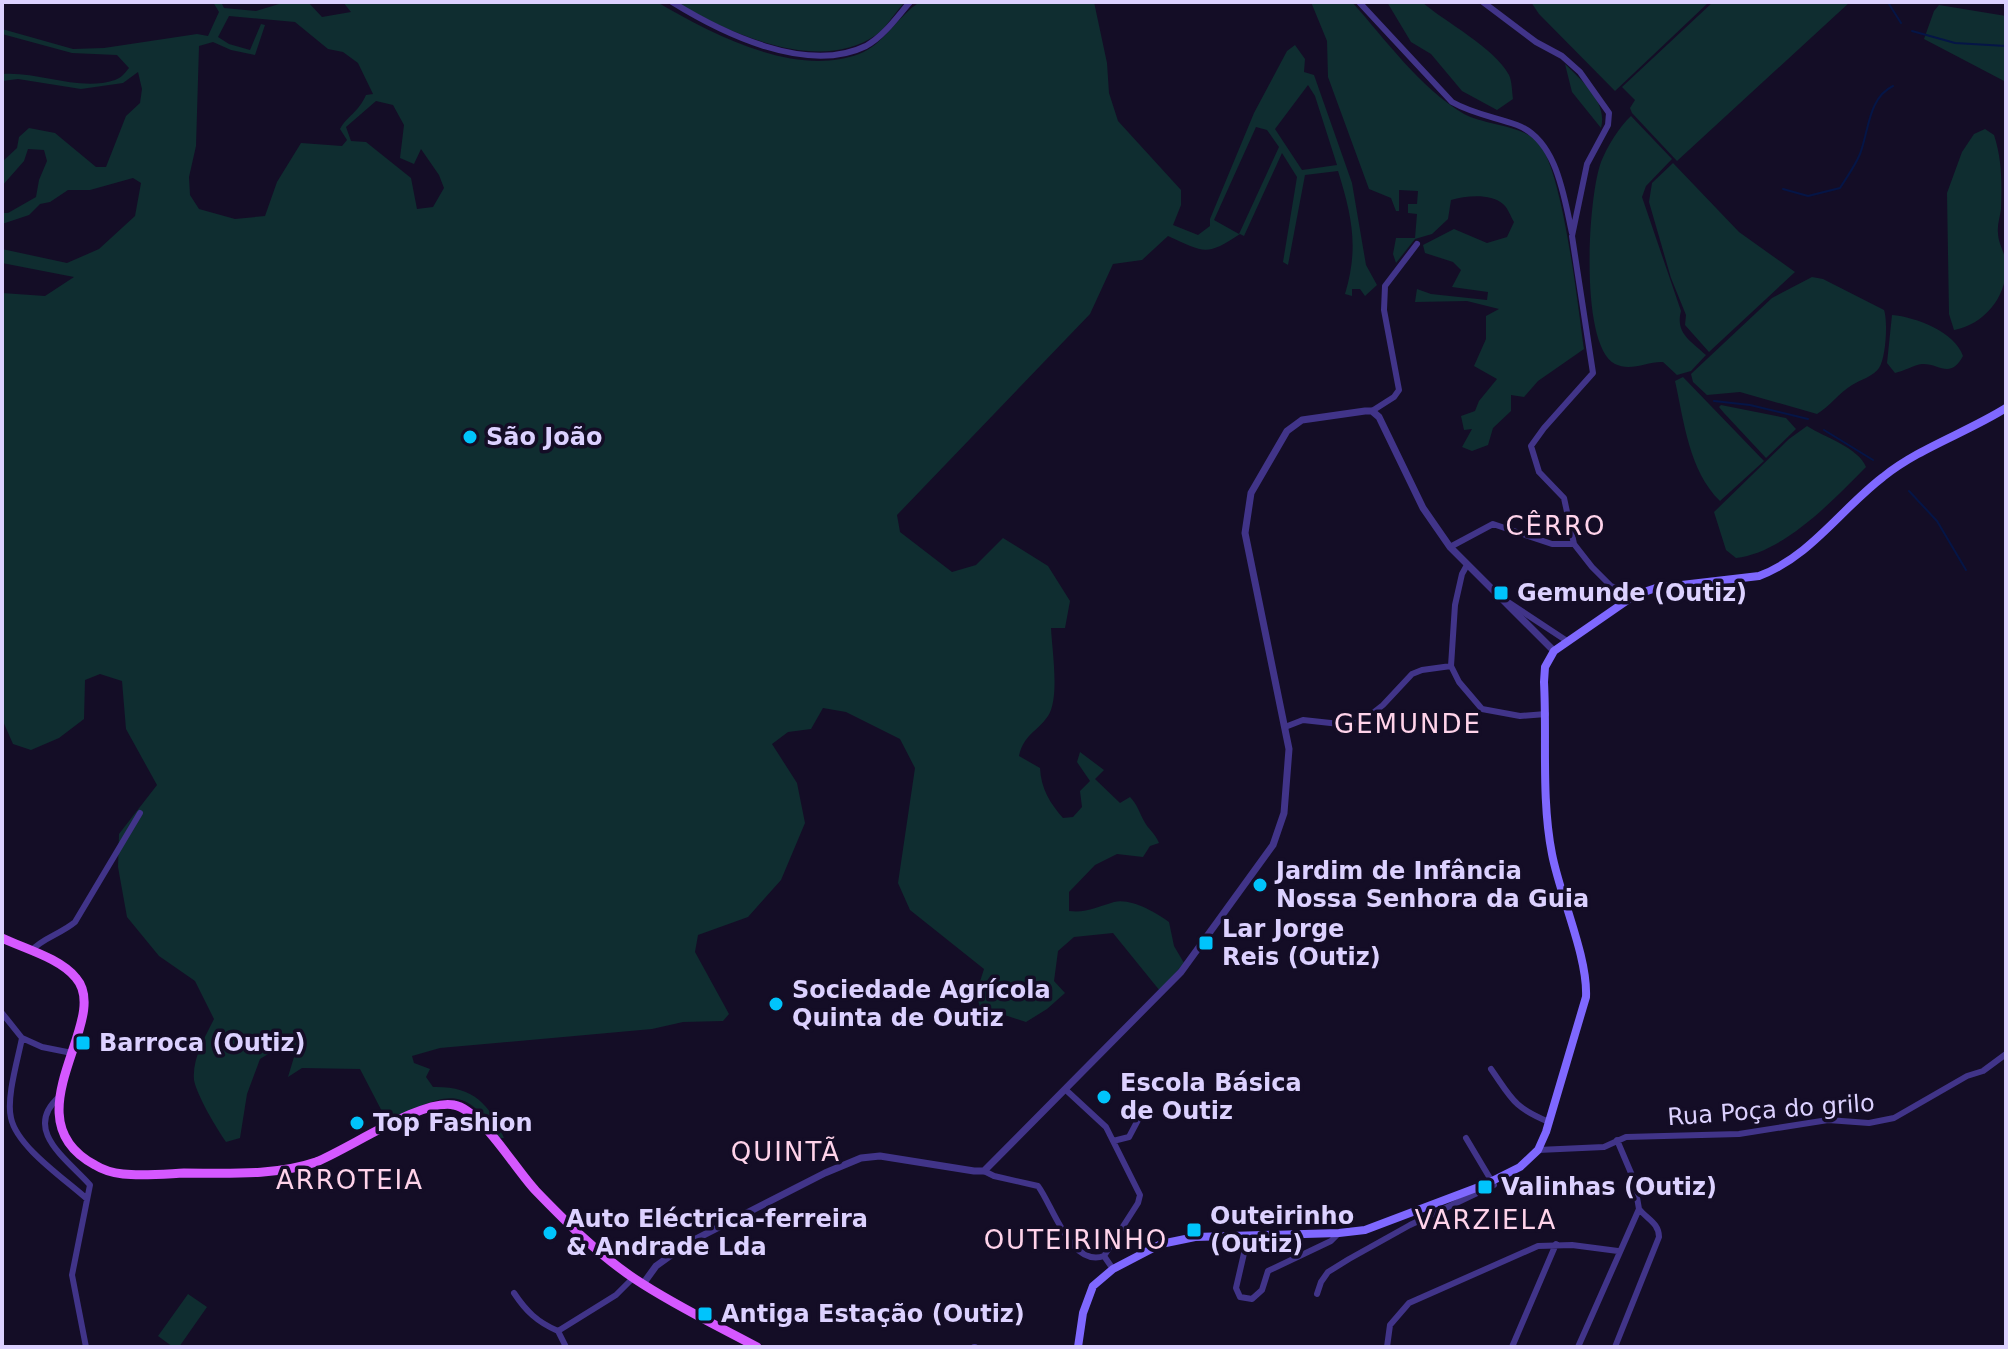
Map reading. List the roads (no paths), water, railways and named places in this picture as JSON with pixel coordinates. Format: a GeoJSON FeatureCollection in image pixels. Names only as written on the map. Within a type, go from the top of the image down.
{"type":"FeatureCollection","features":[{"type":"Feature","properties":{"kind":"main road"},"geometry":{"type":"LineString","coordinates":[[1078,1347],[1086,1300],[1093,1286],[1113,1269],[1176,1239],[1365,1230],[1493,1181],[1520,1167],[1538,1150],[1583,1012],[1587,986],[1552,853],[1545,667],[1554,651],[1635,595],[1656,588],[1759,576],[1777,570],[1796,557],[1884,475],[2006,408]]}},
{"type":"Feature","properties":{"kind":"main road"},"geometry":{"type":"LineString","coordinates":[[2,938],[64,968],[80,983],[83,1003],[60,1096],[59,1120],[72,1146],[95,1165],[126,1174],[274,1170],[304,1166],[433,1105],[462,1107],[481,1123],[543,1198],[607,1258],[633,1278],[752,1346]]}},
{"type":"Feature","properties":{"kind":"street"},"geometry":{"type":"LineString","coordinates":[[672,2],[708,25],[791,54],[812,56],[864,47],[883,34],[910,2]]}},
{"type":"Feature","properties":{"kind":"street"},"geometry":{"type":"LineString","coordinates":[[1359,2],[1452,102],[1470,112],[1521,126],[1542,143],[1561,183],[1593,373],[1531,446],[1539,472],[1564,498],[1574,544],[1611,586],[1635,595]]}},
{"type":"Feature","properties":{"kind":"street"},"geometry":{"type":"LineString","coordinates":[[1483,2],[1536,42],[1562,56],[1580,72],[1609,113],[1608,125],[1587,164],[1572,236]]}},
{"type":"Feature","properties":{"kind":"street"},"geometry":{"type":"LineString","coordinates":[[984,1171],[1181,972],[1273,845],[1284,813],[1289,749],[1245,533],[1251,493],[1287,431],[1302,420],[1372,411],[1394,397],[1399,390],[1384,310],[1385,286],[1417,244]]}},
{"type":"Feature","properties":{"kind":"street"},"geometry":{"type":"LineString","coordinates":[[1372,411],[1383,424],[1423,508],[1450,547],[1554,651]]}},
{"type":"Feature","properties":{"kind":"street"},"geometry":{"type":"LineString","coordinates":[[1450,547],[1493,524],[1552,544],[1574,544]]}},
{"type":"Feature","properties":{"kind":"street"},"geometry":{"type":"LineString","coordinates":[[1467,565],[1455,605],[1451,666],[1465,690],[1482,709],[1520,716],[1546,714]]}},
{"type":"Feature","properties":{"kind":"street"},"geometry":{"type":"LineString","coordinates":[[1502,601],[1506,600],[1567,641]]}},
{"type":"Feature","properties":{"kind":"street"},"geometry":{"type":"LineString","coordinates":[[1285,727],[1303,720],[1349,725],[1364,720],[1412,674],[1451,666]]}},
{"type":"Feature","properties":{"kind":"street"},"geometry":{"type":"LineString","coordinates":[[30,952],[75,922],[140,813]]}},
{"type":"Feature","properties":{"kind":"street"},"geometry":{"type":"LineString","coordinates":[[2,1013],[22,1038],[42,1047],[72,1053]]}},
{"type":"Feature","properties":{"kind":"street"},"geometry":{"type":"LineString","coordinates":[[22,1038],[10,1106],[11,1119],[30,1149],[87,1199]]}},
{"type":"Feature","properties":{"kind":"street","name":"Rua Poça do grilo"},"geometry":{"type":"LineString","coordinates":[[1538,1150],[1604,1147],[1626,1137],[1739,1134],[1828,1120],[1869,1123],[1894,1118],[1967,1076],[1983,1071],[2006,1054]]}},
{"type":"Feature","properties":{"kind":"street"},"geometry":{"type":"LineString","coordinates":[[1491,1069],[1509,1098],[1530,1114],[1549,1122]]}},
{"type":"Feature","properties":{"kind":"street"},"geometry":{"type":"LineString","coordinates":[[643,1284],[656,1266],[688,1243],[825,1173],[861,1158],[880,1156],[984,1171],[1038,1186],[1066,1237],[1084,1255],[1097,1259],[1104,1256],[1140,1195],[1106,1127],[1066,1090]]}},
{"type":"Feature","properties":{"kind":"street"},"geometry":{"type":"LineString","coordinates":[[60,1096],[45,1113],[44,1127],[50,1141],[90,1185],[72,1275],[86,1347]]}},
{"type":"Feature","properties":{"kind":"street"},"geometry":{"type":"LineString","coordinates":[[1113,1141],[1129,1137],[1138,1120]]}},
{"type":"Feature","properties":{"kind":"street"},"geometry":{"type":"LineString","coordinates":[[1317,1294],[1328,1272],[1410,1225],[1494,1185],[1466,1138]]}},
{"type":"Feature","properties":{"kind":"street"},"geometry":{"type":"LineString","coordinates":[[1578,1347],[1639,1209],[1634,1180],[1617,1140]]}},
{"type":"Feature","properties":{"kind":"street"},"geometry":{"type":"LineString","coordinates":[[1615,1347],[1659,1237],[1655,1223],[1639,1209]]}},
{"type":"Feature","properties":{"kind":"street"},"geometry":{"type":"LineString","coordinates":[[1248,1236],[1236,1288],[1240,1297],[1252,1299],[1258,1297],[1268,1271],[1331,1241],[1339,1233]]}},
{"type":"Feature","properties":{"kind":"street"},"geometry":{"type":"LineString","coordinates":[[1387,1347],[1390,1325],[1409,1303],[1538,1246],[1556,1244],[1618,1251]]}},
{"type":"Feature","properties":{"kind":"street"},"geometry":{"type":"LineString","coordinates":[[1512,1347],[1556,1244]]}},
{"type":"Feature","properties":{"kind":"street"},"geometry":{"type":"LineString","coordinates":[[1104,1256],[1113,1269]]}},
{"type":"Feature","properties":{"kind":"street"},"geometry":{"type":"LineString","coordinates":[[558,1331],[616,1295],[633,1278]]}},
{"type":"Feature","properties":{"kind":"street"},"geometry":{"type":"LineString","coordinates":[[514,1293],[527,1312],[543,1325],[558,1331],[566,1347]]}},
{"type":"Feature","properties":{"kind":"waterway"},"geometry":{"type":"LineString","coordinates":[[1889,4],[1901,23]]}},
{"type":"Feature","properties":{"kind":"waterway"},"geometry":{"type":"LineString","coordinates":[[1912,31],[1955,43],[2006,46]]}},
{"type":"Feature","properties":{"kind":"waterway"},"geometry":{"type":"LineString","coordinates":[[1783,189],[1808,196],[1840,188],[1860,154],[1874,107],[1885,91],[1893,86]]}},
{"type":"Feature","properties":{"kind":"waterway"},"geometry":{"type":"LineString","coordinates":[[1714,401],[1750,405],[1808,419]]}},
{"type":"Feature","properties":{"kind":"waterway"},"geometry":{"type":"LineString","coordinates":[[1824,430],[1873,460]]}},
{"type":"Feature","properties":{"kind":"waterway"},"geometry":{"type":"LineString","coordinates":[[1909,491],[1937,521],[1966,570]]}},
{"type":"Feature","properties":{"kind":"place","name":"São João"},"geometry":{"type":"Point","coordinates":[470,437]}},
{"type":"Feature","properties":{"kind":"place","name":"Gemunde (Outiz)"},"geometry":{"type":"Point","coordinates":[1501,593]}},
{"type":"Feature","properties":{"kind":"place","name":"Jardim de Infância Nossa Senhora da Guia"},"geometry":{"type":"Point","coordinates":[1260,885]}},
{"type":"Feature","properties":{"kind":"place","name":"Lar Jorge Reis (Outiz)"},"geometry":{"type":"Point","coordinates":[1206,943]}},
{"type":"Feature","properties":{"kind":"place","name":"Sociedade Agrícola Quinta de Outiz"},"geometry":{"type":"Point","coordinates":[776,1004]}},
{"type":"Feature","properties":{"kind":"place","name":"Barroca (Outiz)"},"geometry":{"type":"Point","coordinates":[83,1043]}},
{"type":"Feature","properties":{"kind":"place","name":"Escola Básica de Outiz"},"geometry":{"type":"Point","coordinates":[1104,1097]}},
{"type":"Feature","properties":{"kind":"place","name":"Top Fashion"},"geometry":{"type":"Point","coordinates":[357,1123]}},
{"type":"Feature","properties":{"kind":"place","name":"Valinhas (Outiz)"},"geometry":{"type":"Point","coordinates":[1485,1187]}},
{"type":"Feature","properties":{"kind":"place","name":"Outeirinho (Outiz)"},"geometry":{"type":"Point","coordinates":[1194,1230]}},
{"type":"Feature","properties":{"kind":"place","name":"Auto Eléctrica-ferreira & Andrade Lda"},"geometry":{"type":"Point","coordinates":[550,1233]}},
{"type":"Feature","properties":{"kind":"place","name":"Antiga Estação (Outiz)"},"geometry":{"type":"Point","coordinates":[705,1314]}},
{"type":"Feature","properties":{"kind":"district","name":"CÊRRO"},"geometry":{"type":"Point","coordinates":[1556,526]}},
{"type":"Feature","properties":{"kind":"district","name":"GEMUNDE"},"geometry":{"type":"Point","coordinates":[1408,724]}},
{"type":"Feature","properties":{"kind":"district","name":"QUINTÃ"},"geometry":{"type":"Point","coordinates":[786,1152]}},
{"type":"Feature","properties":{"kind":"district","name":"ARROTEIA"},"geometry":{"type":"Point","coordinates":[350,1180]}},
{"type":"Feature","properties":{"kind":"district","name":"VARZIELA"},"geometry":{"type":"Point","coordinates":[1486,1220]}},
{"type":"Feature","properties":{"kind":"district","name":"OUTEIRINHO"},"geometry":{"type":"Point","coordinates":[1076,1240]}}]}
